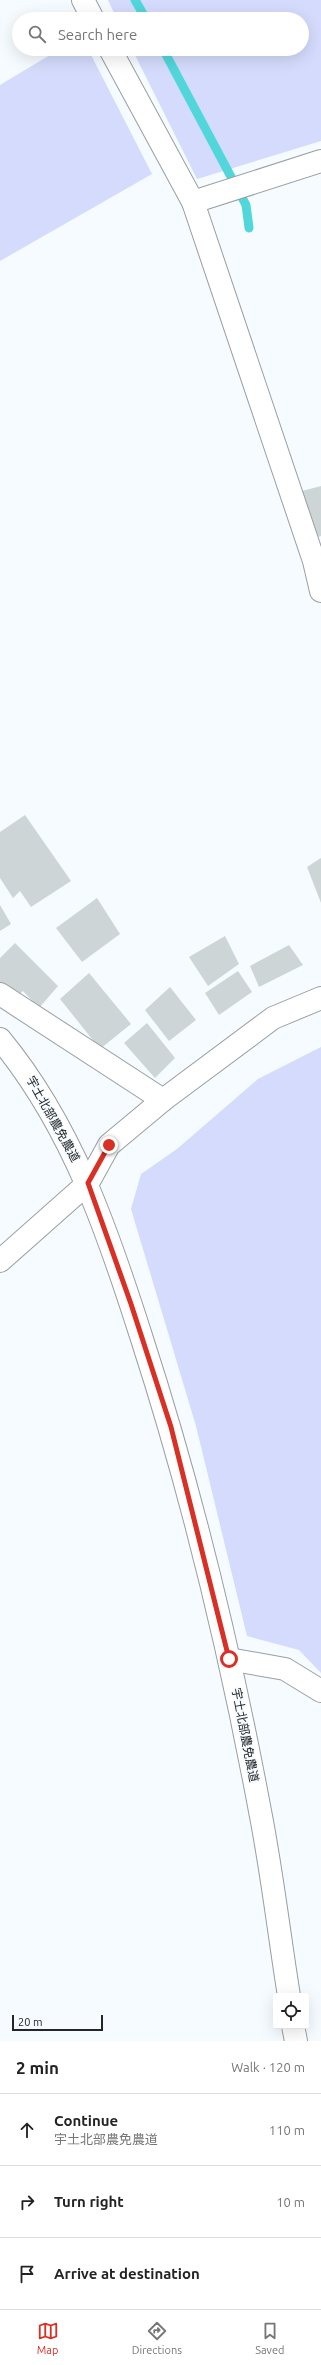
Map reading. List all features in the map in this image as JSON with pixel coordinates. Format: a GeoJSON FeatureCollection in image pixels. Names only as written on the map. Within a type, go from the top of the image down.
{"type":"FeatureCollection","features":[{"type":"Feature","properties":{"kind":"street"},"geometry":{"type":"LineString","coordinates":[[83,0],[89,12]]}},
{"type":"Feature","properties":{"kind":"street"},"geometry":{"type":"LineString","coordinates":[[114,56],[193,202],[314,561],[321,591]]}},
{"type":"Feature","properties":{"kind":"street"},"geometry":{"type":"LineString","coordinates":[[193,202],[321,161]]}},
{"type":"Feature","properties":{"kind":"street"},"geometry":{"type":"LineString","coordinates":[[0,994],[164,1100]]}},
{"type":"Feature","properties":{"kind":"street"},"geometry":{"type":"LineString","coordinates":[[0,1261],[88,1183],[109,1145],[164,1100],[273,1018],[321,998]]}},
{"type":"Feature","properties":{"kind":"street","name":"宇土北部農免農道"},"geometry":{"type":"LineString","coordinates":[[0,1039],[25,1069],[54,1115],[88,1183],[131,1304],[171,1427],[229,1659],[260,1812],[289,1993]]}},
{"type":"Feature","properties":{"kind":"street"},"geometry":{"type":"LineString","coordinates":[[229,1659],[285,1669],[321,1691]]}},
{"type":"Feature","properties":{"kind":"street"},"geometry":{"type":"LineString","coordinates":[[294,2029],[296,2041]]}},
{"type":"Feature","properties":{"kind":"shaded area"},"geometry":{"type":"Polygon","coordinates":[[[108,0],[321,0],[321,141],[197,179],[136,56],[309,56],[309,12],[114,12],[108,0]]]}},
{"type":"Feature","properties":{"kind":"shaded area"},"geometry":{"type":"Polygon","coordinates":[[[48,56],[92,56],[152,174],[0,261],[0,85],[48,56]]]}},
{"type":"Feature","properties":{"kind":"shaded area"},"geometry":{"type":"Polygon","coordinates":[[[321,1047],[321,1673],[299,1650],[247,1636],[196,1426],[131,1209],[141,1174],[177,1149],[258,1079],[321,1047]]]}},
{"type":"Feature","properties":{"kind":"building"},"geometry":{"type":"Polygon","coordinates":[[[321,486],[321,536],[318,537],[302,491],[321,486]]]}},
{"type":"Feature","properties":{"kind":"building"},"geometry":{"type":"Polygon","coordinates":[[[25,815],[71,881],[31,907],[20,891],[13,898],[0,878],[0,832],[25,815]]]}},
{"type":"Feature","properties":{"kind":"building"},"geometry":{"type":"Polygon","coordinates":[[[321,858],[321,903],[307,867],[321,858]]]}},
{"type":"Feature","properties":{"kind":"building"},"geometry":{"type":"Polygon","coordinates":[[[97,898],[120,934],[82,962],[56,928],[97,898]]]}},
{"type":"Feature","properties":{"kind":"building"},"geometry":{"type":"Polygon","coordinates":[[[0,905],[11,924],[0,931],[0,905]]]}},
{"type":"Feature","properties":{"kind":"building"},"geometry":{"type":"Polygon","coordinates":[[[225,936],[239,964],[208,986],[189,957],[225,936]]]}},
{"type":"Feature","properties":{"kind":"building"},"geometry":{"type":"Polygon","coordinates":[[[15,943],[58,986],[39,1008],[23,991],[13,1000],[0,984],[0,958],[15,943]]]}},
{"type":"Feature","properties":{"kind":"building"},"geometry":{"type":"Polygon","coordinates":[[[289,945],[303,965],[259,987],[250,966],[289,945]]]}},
{"type":"Feature","properties":{"kind":"building"},"geometry":{"type":"Polygon","coordinates":[[[238,971],[252,992],[219,1015],[205,993],[238,971]]]}},
{"type":"Feature","properties":{"kind":"building"},"geometry":{"type":"Polygon","coordinates":[[[89,973],[131,1024],[100,1049],[60,999],[89,973]]]}},
{"type":"Feature","properties":{"kind":"building"},"geometry":{"type":"Polygon","coordinates":[[[170,987],[196,1020],[169,1041],[145,1010],[170,987]]]}},
{"type":"Feature","properties":{"kind":"building"},"geometry":{"type":"Polygon","coordinates":[[[147,1023],[175,1058],[155,1078],[124,1043],[147,1023]]]}},
{"type":"Feature","properties":{"kind":"waterway"},"geometry":{"type":"LineString","coordinates":[[135,0],[142,12]]}},
{"type":"Feature","properties":{"kind":"waterway"},"geometry":{"type":"LineString","coordinates":[[167,56],[246,205],[249,228]]}},
{"type":"Feature","properties":{"kind":"route"},"geometry":{"type":"LineString","coordinates":[[109,1145],[88,1183],[131,1304],[171,1427],[229,1659]]}}]}
